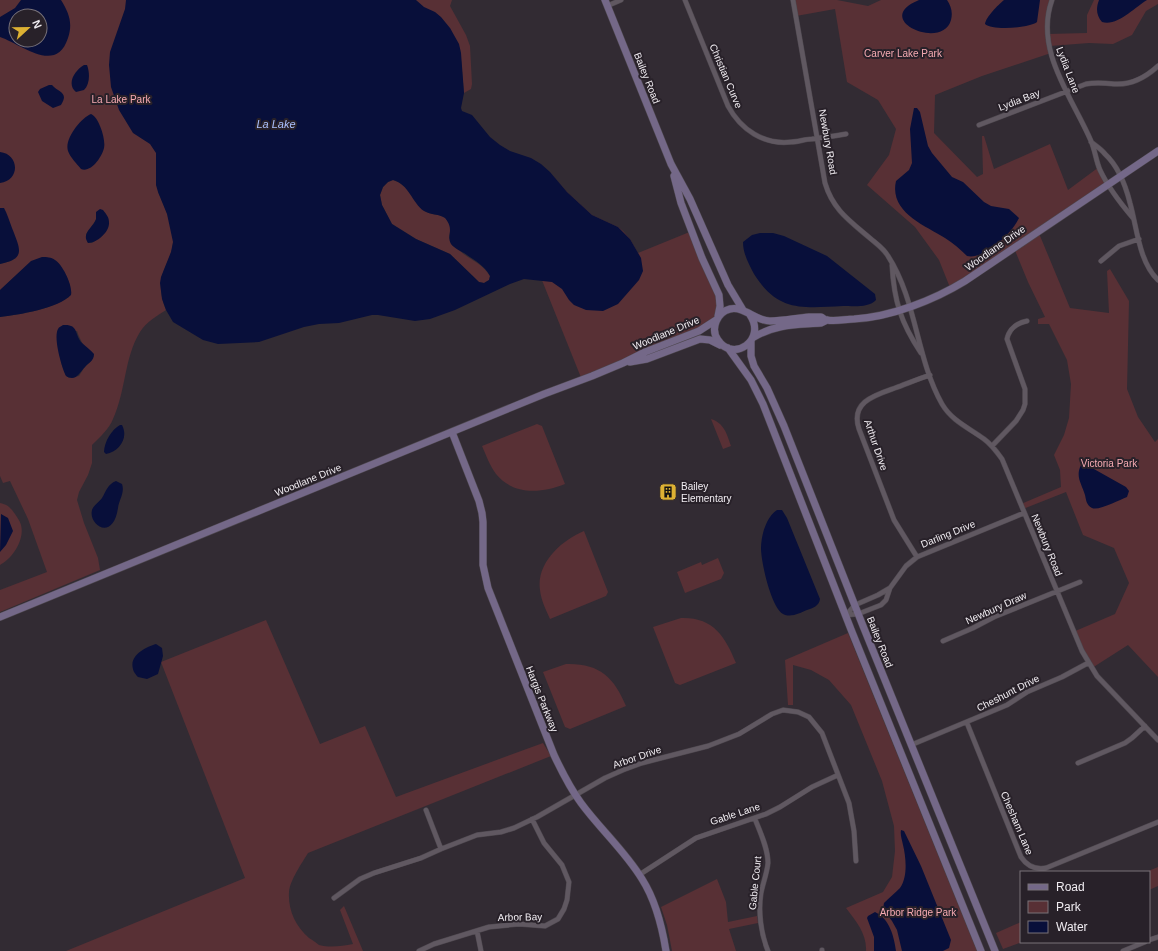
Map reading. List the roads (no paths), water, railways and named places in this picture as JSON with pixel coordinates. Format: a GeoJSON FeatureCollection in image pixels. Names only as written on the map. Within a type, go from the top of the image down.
{"type":"FeatureCollection","features":[{"type":"Feature","properties":{"kind":"street"},"geometry":{"type":"LineString","coordinates":[[606,3],[621,0]]}},
{"type":"Feature","properties":{"kind":"street","name":"Christian Curve"},"geometry":{"type":"LineString","coordinates":[[685,0],[728,106],[742,126],[758,137],[772,141],[790,142],[846,134]]}},
{"type":"Feature","properties":{"kind":"street","name":"Newbury Road"},"geometry":{"type":"LineString","coordinates":[[793,0],[825,183],[831,200],[842,215],[884,250],[892,263],[901,281],[910,307],[923,357],[939,398],[948,412],[955,419],[981,436],[992,446],[1004,464],[1074,635],[1088,662],[1104,684],[1158,740]]}},
{"type":"Feature","properties":{"kind":"street","name":"Lydia Lane"},"geometry":{"type":"LineString","coordinates":[[1052,0],[1048,18],[1048,37],[1053,59],[1066,92],[1091,142],[1099,168],[1108,185],[1133,218]]}},
{"type":"Feature","properties":{"kind":"street","name":"Bailey Road"},"geometry":{"type":"LineString","coordinates":[[606,3],[671,164],[690,199],[728,285],[743,310]]}},
{"type":"Feature","properties":{"kind":"street","name":"Lydia Bay"},"geometry":{"type":"LineString","coordinates":[[979,125],[1090,83],[1119,84],[1133,81],[1146,76],[1158,66]]}},
{"type":"Feature","properties":{"kind":"street","name":"Lydia Lane"},"geometry":{"type":"LineString","coordinates":[[1091,142],[1108,157],[1120,177],[1130,201],[1145,262],[1150,271],[1158,280]]}},
{"type":"Feature","properties":{"kind":"street","name":"Woodlane Drive"},"geometry":{"type":"LineString","coordinates":[[750,315],[761,320],[770,321],[810,317],[827,320],[869,318],[910,307],[937,297],[965,281],[1158,151]]}},
{"type":"Feature","properties":{"kind":"street","name":"Bailey Road"},"geometry":{"type":"LineString","coordinates":[[671,164],[681,203],[702,258],[719,295],[720,306],[717,319]]}},
{"type":"Feature","properties":{"kind":"street"},"geometry":{"type":"LineString","coordinates":[[1101,261],[1119,246],[1139,239]]}},
{"type":"Feature","properties":{"kind":"street","name":"Newbury Road"},"geometry":{"type":"LineString","coordinates":[[892,263],[893,284],[899,310],[905,326],[923,357]]}},
{"type":"Feature","properties":{"kind":"street"},"geometry":{"type":"LineString","coordinates":[[727,348],[738,349],[747,345],[752,339],[755,325],[750,315],[743,310],[731,309],[723,312],[717,319],[714,330],[721,344],[727,348],[751,380],[763,404],[981,951]]}},
{"type":"Feature","properties":{"kind":"street","name":"Woodlane Drive"},"geometry":{"type":"LineString","coordinates":[[0,617],[623,363],[645,352],[699,331],[717,319]]}},
{"type":"Feature","properties":{"kind":"street","name":"Woodlane Drive"},"geometry":{"type":"LineString","coordinates":[[752,339],[763,332],[781,326],[821,323],[827,320]]}},
{"type":"Feature","properties":{"kind":"street"},"geometry":{"type":"LineString","coordinates":[[992,446],[1020,416],[1025,404],[1026,396],[1023,383],[1007,339],[1008,334],[1014,327],[1019,323],[1027,321]]}},
{"type":"Feature","properties":{"kind":"street","name":"Woodlane Drive"},"geometry":{"type":"LineString","coordinates":[[623,363],[646,359],[700,339],[710,340],[727,348]]}},
{"type":"Feature","properties":{"kind":"street","name":"Bailey Road"},"geometry":{"type":"LineString","coordinates":[[752,339],[750,356],[767,388],[784,426],[858,614],[995,951]]}},
{"type":"Feature","properties":{"kind":"street","name":"Arthur Drive"},"geometry":{"type":"LineString","coordinates":[[917,557],[894,520],[859,429],[857,418],[859,409],[870,398],[930,375]]}},
{"type":"Feature","properties":{"kind":"street","name":"Hargis Parkway"},"geometry":{"type":"LineString","coordinates":[[452,432],[482,513],[483,565],[488,588],[554,755],[576,795],[639,874],[656,909],[666,951]]}},
{"type":"Feature","properties":{"kind":"street","name":"Darling Drive"},"geometry":{"type":"LineString","coordinates":[[846,615],[858,614],[884,603],[890,588],[908,564],[917,557],[1024,513]]}},
{"type":"Feature","properties":{"kind":"street","name":"Newbury Draw"},"geometry":{"type":"LineString","coordinates":[[943,641],[974,628],[994,617],[1080,582]]}},
{"type":"Feature","properties":{"kind":"street","name":"Darling Drive"},"geometry":{"type":"LineString","coordinates":[[846,615],[855,605],[890,588]]}},
{"type":"Feature","properties":{"kind":"street","name":"Cheshunt Drive"},"geometry":{"type":"LineString","coordinates":[[911,745],[1008,705],[1027,692],[1062,677],[1088,662]]}},
{"type":"Feature","properties":{"kind":"street","name":"Arbor Drive"},"geometry":{"type":"LineString","coordinates":[[334,898],[360,879],[374,872],[421,858],[442,848],[477,835],[501,832],[532,819],[605,778],[623,770],[642,762],[714,744],[739,734],[772,714],[783,710],[798,712],[809,717],[822,733],[849,803],[852,816],[856,861]]}},
{"type":"Feature","properties":{"kind":"street","name":"Chesham Lane"},"geometry":{"type":"LineString","coordinates":[[967,723],[1021,857],[1028,865],[1040,869],[1046,868],[1158,822]]}},
{"type":"Feature","properties":{"kind":"street"},"geometry":{"type":"LineString","coordinates":[[1078,763],[1125,743],[1145,726]]}},
{"type":"Feature","properties":{"kind":"street","name":"Gable Lane"},"geometry":{"type":"LineString","coordinates":[[639,874],[706,833],[755,819],[780,807],[812,787],[838,775]]}},
{"type":"Feature","properties":{"kind":"street"},"geometry":{"type":"LineString","coordinates":[[426,810],[442,848]]}},
{"type":"Feature","properties":{"kind":"street","name":"Arbor Bay"},"geometry":{"type":"LineString","coordinates":[[419,951],[434,944],[489,927],[519,924],[545,926],[558,919],[564,909],[569,888],[567,875],[562,865],[544,843],[532,819]]}},
{"type":"Feature","properties":{"kind":"street","name":"Gable Court"},"geometry":{"type":"LineString","coordinates":[[755,819],[767,855],[767,868],[760,904],[762,927],[768,951]]}},
{"type":"Feature","properties":{"kind":"street"},"geometry":{"type":"LineString","coordinates":[[477,931],[481,951]]}},
{"type":"Feature","properties":{"kind":"street"},"geometry":{"type":"LineString","coordinates":[[1123,951],[1143,943]]}},
{"type":"Feature","properties":{"kind":"water"},"geometry":{"type":"Polygon","coordinates":[[[21,0],[61,0],[68,14],[70,23],[68,38],[62,49],[55,54],[47,56],[24,48],[48,48],[48,8],[15,8],[21,0]]]}},
{"type":"Feature","properties":{"kind":"water","name":"La Lake"},"geometry":{"type":"Polygon","coordinates":[[[126,0],[416,0],[424,7],[435,12],[441,17],[450,28],[459,44],[464,93],[461,108],[462,111],[472,115],[490,137],[500,145],[510,151],[531,158],[541,164],[567,192],[592,215],[618,227],[630,239],[641,258],[643,271],[639,280],[618,304],[603,311],[586,310],[574,305],[562,289],[552,282],[524,279],[455,310],[430,319],[415,321],[372,315],[339,323],[319,324],[304,327],[259,342],[218,344],[203,340],[173,322],[162,299],[160,283],[161,277],[171,252],[173,242],[167,214],[156,185],[156,153],[150,144],[133,133],[119,110],[111,87],[109,65],[110,52],[125,9],[126,0]],[[393,180],[388,182],[383,187],[380,195],[382,205],[392,224],[416,239],[450,254],[479,282],[484,283],[489,280],[490,276],[488,272],[482,266],[451,244],[449,238],[450,229],[445,218],[424,211],[420,208],[407,189],[393,180]]]}},
{"type":"Feature","properties":{"kind":"water"},"geometry":{"type":"Polygon","coordinates":[[[919,0],[947,0],[951,7],[952,14],[951,20],[945,29],[936,33],[924,33],[905,23],[902,16],[906,8],[919,0]]]}},
{"type":"Feature","properties":{"kind":"water"},"geometry":{"type":"Polygon","coordinates":[[[1004,0],[1040,0],[1037,22],[1027,26],[1011,28],[995,27],[985,24],[990,15],[1004,0]]]}},
{"type":"Feature","properties":{"kind":"water"},"geometry":{"type":"Polygon","coordinates":[[[1099,0],[1147,0],[1126,16],[1114,22],[1108,23],[1102,22],[1099,17],[1097,6],[1099,0]]]}},
{"type":"Feature","properties":{"kind":"water"},"geometry":{"type":"Polygon","coordinates":[[[8,12],[8,41],[0,37],[0,17],[8,12]]]}},
{"type":"Feature","properties":{"kind":"water"},"geometry":{"type":"Polygon","coordinates":[[[84,65],[87,65],[88,68],[88,82],[84,90],[76,92],[72,85],[73,77],[84,65]]]}},
{"type":"Feature","properties":{"kind":"water"},"geometry":{"type":"Polygon","coordinates":[[[52,85],[64,95],[61,105],[53,108],[42,101],[38,92],[40,89],[52,85]]]}},
{"type":"Feature","properties":{"kind":"water"},"geometry":{"type":"Polygon","coordinates":[[[914,108],[917,108],[920,112],[928,146],[952,177],[963,182],[984,202],[991,206],[1009,209],[1019,218],[1004,238],[990,250],[982,254],[967,256],[948,240],[910,216],[898,201],[895,192],[896,181],[909,170],[912,163],[910,129],[914,108]]]}},
{"type":"Feature","properties":{"kind":"water"},"geometry":{"type":"Polygon","coordinates":[[[91,114],[97,119],[101,129],[104,140],[104,148],[96,163],[89,169],[85,170],[81,169],[72,158],[67,146],[71,135],[78,124],[91,114]]]}},
{"type":"Feature","properties":{"kind":"water"},"geometry":{"type":"Polygon","coordinates":[[[0,152],[11,157],[15,167],[12,177],[7,181],[0,183],[0,152]]]}},
{"type":"Feature","properties":{"kind":"water"},"geometry":{"type":"Polygon","coordinates":[[[0,208],[4,208],[6,212],[18,245],[19,253],[13,260],[0,264],[0,208]]]}},
{"type":"Feature","properties":{"kind":"water"},"geometry":{"type":"Polygon","coordinates":[[[100,209],[103,210],[108,217],[109,226],[99,239],[92,243],[88,243],[86,239],[87,233],[95,222],[96,212],[100,209]]]}},
{"type":"Feature","properties":{"kind":"water"},"geometry":{"type":"Polygon","coordinates":[[[760,233],[773,233],[784,236],[827,256],[875,294],[876,300],[873,303],[861,306],[815,307],[792,305],[782,301],[772,295],[763,286],[754,274],[745,255],[743,242],[752,235],[760,233]]]}},
{"type":"Feature","properties":{"kind":"water"},"geometry":{"type":"Polygon","coordinates":[[[42,257],[52,258],[61,266],[69,281],[71,295],[65,300],[48,307],[27,313],[0,317],[0,290],[31,261],[42,257]]]}},
{"type":"Feature","properties":{"kind":"water"},"geometry":{"type":"Polygon","coordinates":[[[63,325],[72,326],[76,330],[82,343],[94,354],[91,362],[77,376],[72,378],[66,376],[62,367],[57,346],[58,328],[63,325]]]}},
{"type":"Feature","properties":{"kind":"water"},"geometry":{"type":"Polygon","coordinates":[[[122,425],[124,430],[122,444],[111,453],[106,454],[104,452],[104,448],[107,440],[111,433],[122,425]]]}},
{"type":"Feature","properties":{"kind":"water"},"geometry":{"type":"Polygon","coordinates":[[[1085,464],[1126,487],[1129,491],[1127,497],[1099,508],[1095,509],[1090,507],[1079,477],[1079,469],[1081,465],[1085,464]]]}},
{"type":"Feature","properties":{"kind":"water"},"geometry":{"type":"Polygon","coordinates":[[[116,481],[122,484],[123,487],[119,505],[111,525],[107,528],[102,527],[97,525],[94,521],[92,510],[102,498],[109,486],[116,481]]]}},
{"type":"Feature","properties":{"kind":"water"},"geometry":{"type":"Polygon","coordinates":[[[777,510],[782,510],[787,518],[820,599],[817,605],[798,614],[783,614],[774,603],[761,555],[761,543],[765,527],[770,517],[777,510]]]}},
{"type":"Feature","properties":{"kind":"water"},"geometry":{"type":"Polygon","coordinates":[[[1,514],[8,518],[13,531],[6,545],[0,552],[1,514]]]}},
{"type":"Feature","properties":{"kind":"water"},"geometry":{"type":"Polygon","coordinates":[[[156,644],[162,648],[163,656],[158,674],[147,679],[138,677],[133,670],[132,664],[136,656],[139,652],[156,644]]]}},
{"type":"Feature","properties":{"kind":"water"},"geometry":{"type":"Polygon","coordinates":[[[901,830],[904,831],[921,866],[951,940],[949,948],[943,951],[902,951],[897,930],[883,909],[884,903],[900,888],[903,883],[905,861],[901,830]]]}},
{"type":"Feature","properties":{"kind":"water"},"geometry":{"type":"Polygon","coordinates":[[[875,912],[888,924],[894,940],[896,951],[874,951],[874,937],[867,918],[875,912]]]}},
{"type":"Feature","properties":{"kind":"place","name":"Bailey Elementary"},"geometry":{"type":"Point","coordinates":[668,492]}},
{"type":"Feature","properties":{"kind":"park label","name":"Carver Lake Park"},"geometry":{"type":"Point","coordinates":[903,53]}},
{"type":"Feature","properties":{"kind":"park label","name":"La Lake Park"},"geometry":{"type":"Point","coordinates":[121,99]}},
{"type":"Feature","properties":{"kind":"park label","name":"Victoria Park"},"geometry":{"type":"Point","coordinates":[1109,463]}},
{"type":"Feature","properties":{"kind":"park label","name":"Arbor Ridge Park"},"geometry":{"type":"Point","coordinates":[918,912]}}]}
